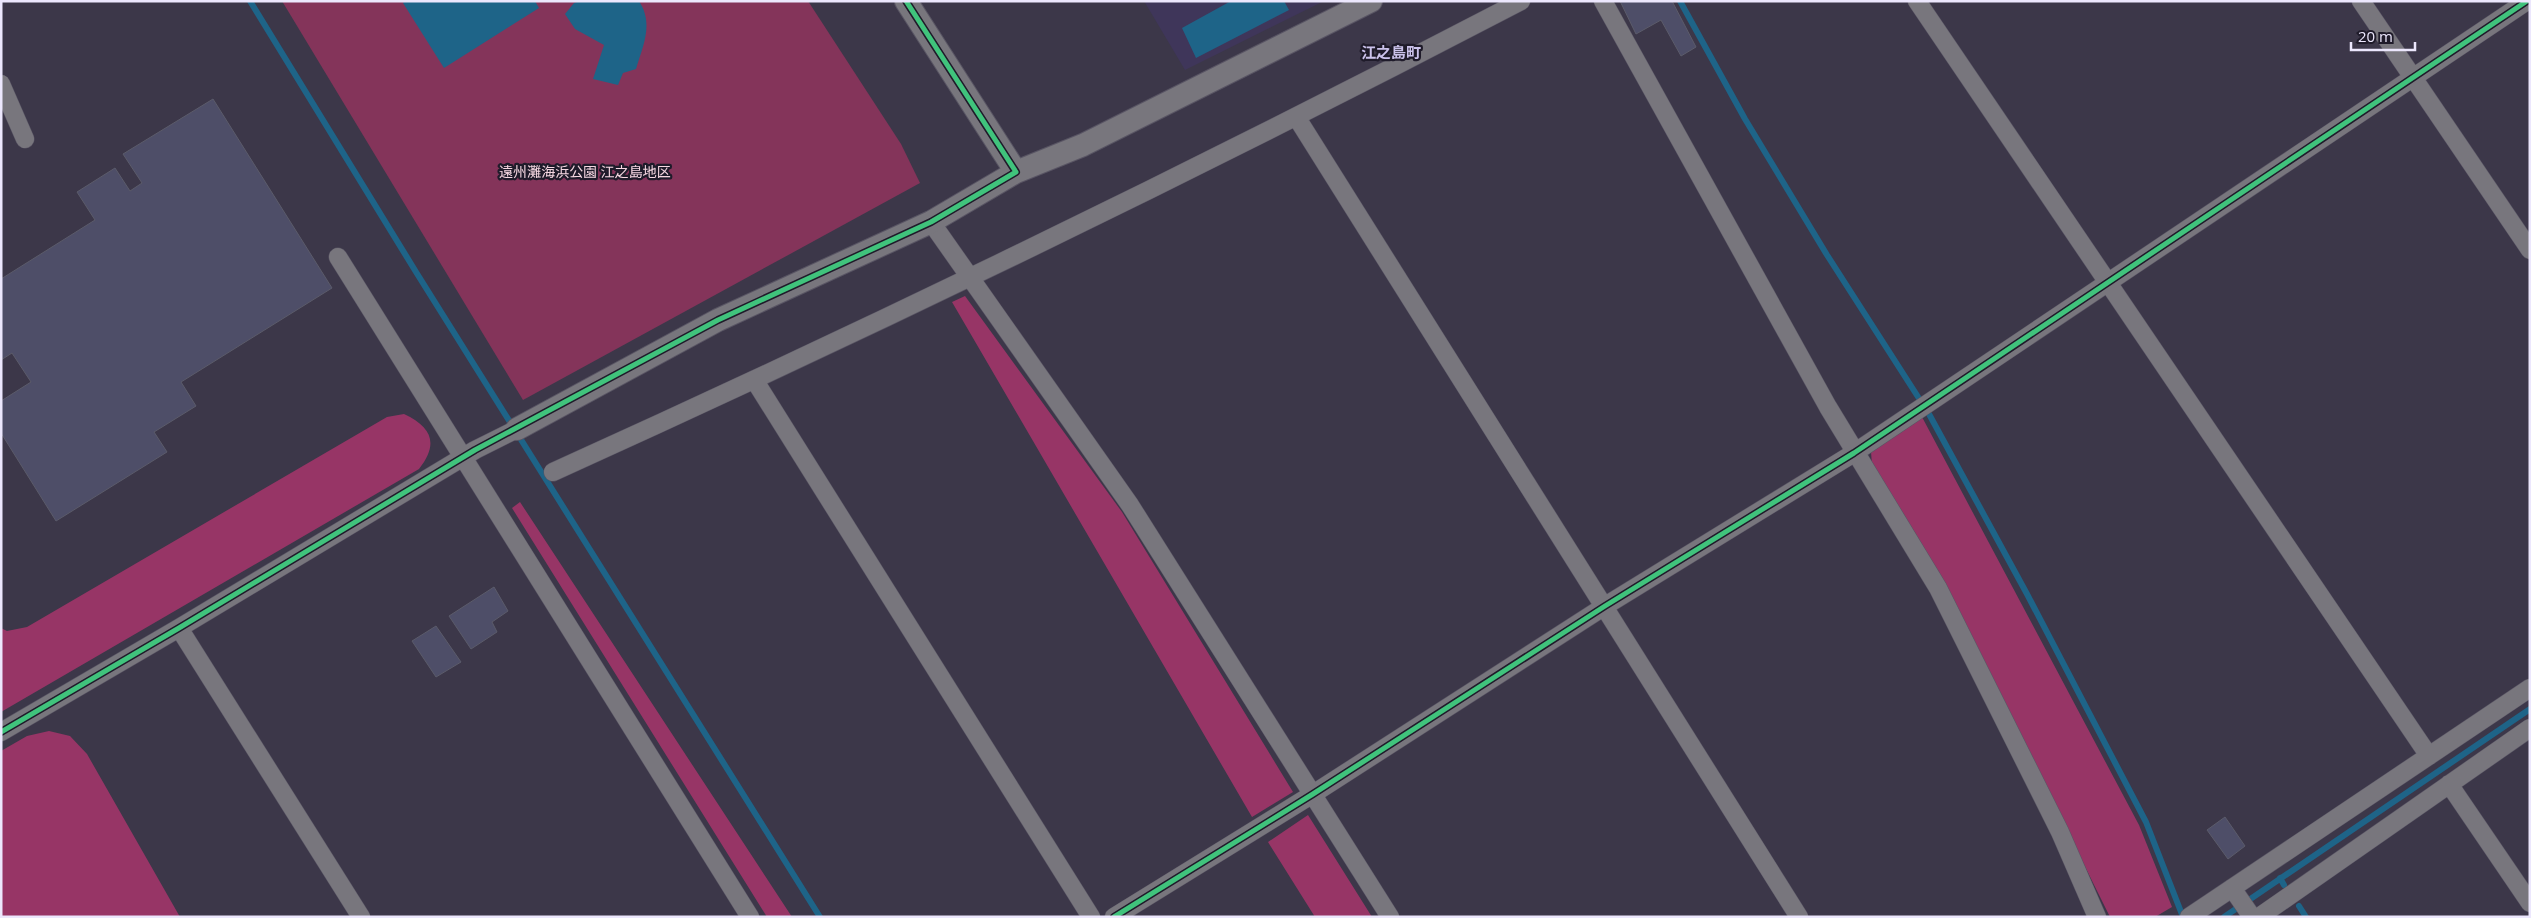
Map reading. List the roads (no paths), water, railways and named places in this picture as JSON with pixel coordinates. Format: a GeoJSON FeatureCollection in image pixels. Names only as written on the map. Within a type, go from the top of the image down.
{"type":"FeatureCollection","features":[{"type":"Feature","properties":{"kind":"street"},"geometry":{"type":"LineString","coordinates":[[906,1],[1016,172]]}},
{"type":"Feature","properties":{"kind":"street"},"geometry":{"type":"LineString","coordinates":[[1,732],[179,628],[468,454],[718,320],[931,222],[1016,172],[1083,145],[1371,1]]}},
{"type":"Feature","properties":{"kind":"street"},"geometry":{"type":"LineString","coordinates":[[553,472],[755,381],[970,279],[1297,118],[1521,1]]}},
{"type":"Feature","properties":{"kind":"street"},"geometry":{"type":"LineString","coordinates":[[1603,1],[1854,453],[1938,588],[2060,832],[2097,917]]}},
{"type":"Feature","properties":{"kind":"street"},"geometry":{"type":"LineString","coordinates":[[1917,1],[2429,756]]}},
{"type":"Feature","properties":{"kind":"street"},"geometry":{"type":"LineString","coordinates":[[2361,1],[2530,250]]}},
{"type":"Feature","properties":{"kind":"street"},"geometry":{"type":"LineString","coordinates":[[1114,917],[1313,794],[1605,606],[1854,453],[2527,1]]}},
{"type":"Feature","properties":{"kind":"street"},"geometry":{"type":"LineString","coordinates":[[1,84],[25,139]]}},
{"type":"Feature","properties":{"kind":"street"},"geometry":{"type":"LineString","coordinates":[[1297,118],[1799,917]]}},
{"type":"Feature","properties":{"kind":"street"},"geometry":{"type":"LineString","coordinates":[[931,222],[1130,505],[1390,917]]}},
{"type":"Feature","properties":{"kind":"street"},"geometry":{"type":"LineString","coordinates":[[338,257],[468,454],[750,917]]}},
{"type":"Feature","properties":{"kind":"street"},"geometry":{"type":"LineString","coordinates":[[755,381],[1091,917]]}},
{"type":"Feature","properties":{"kind":"street"},"geometry":{"type":"LineString","coordinates":[[179,628],[361,917]]}},
{"type":"Feature","properties":{"kind":"street"},"geometry":{"type":"LineString","coordinates":[[2189,917],[2235,891],[2530,688]]}},
{"type":"Feature","properties":{"kind":"street"},"geometry":{"type":"LineString","coordinates":[[2235,891],[2253,914],[2530,728]]}},
{"type":"Feature","properties":{"kind":"street"},"geometry":{"type":"LineString","coordinates":[[2449,784],[2530,903]]}},
{"type":"Feature","properties":{"kind":"water"},"geometry":{"type":"Polygon","coordinates":[[[405,1],[535,1],[539,8],[444,68],[403,3],[405,1]]]}},
{"type":"Feature","properties":{"kind":"water"},"geometry":{"type":"Polygon","coordinates":[[[580,1],[639,1],[646,18],[644,43],[636,69],[623,73],[618,85],[593,79],[604,45],[575,29],[565,14],[574,3],[580,1]]]}},
{"type":"Feature","properties":{"kind":"water"},"geometry":{"type":"Polygon","coordinates":[[[1231,1],[1284,1],[1289,10],[1196,58],[1182,28],[1231,1]]]}},
{"type":"Feature","properties":{"kind":"waterway"},"geometry":{"type":"LineString","coordinates":[[250,1],[416,272],[820,917]]}},
{"type":"Feature","properties":{"kind":"waterway"},"geometry":{"type":"LineString","coordinates":[[1680,1],[1745,119],[1827,255],[1929,414],[2027,594],[2146,822],[2183,917]]}},
{"type":"Feature","properties":{"kind":"waterway"},"geometry":{"type":"LineString","coordinates":[[2224,917],[2530,709]]}},
{"type":"Feature","properties":{"kind":"waterway"},"geometry":{"type":"LineString","coordinates":[[2280,878],[2284,885]]}},
{"type":"Feature","properties":{"kind":"waterway"},"geometry":{"type":"LineString","coordinates":[[2299,906],[2306,917]]}},
{"type":"Feature","properties":{"kind":"district","name":"江之島町"},"geometry":{"type":"Point","coordinates":[1391,53]}},
{"type":"Feature","properties":{"kind":"park label","name":"遠州灘海浜公園 江之島地区"},"geometry":{"type":"Point","coordinates":[585,172]}}]}
